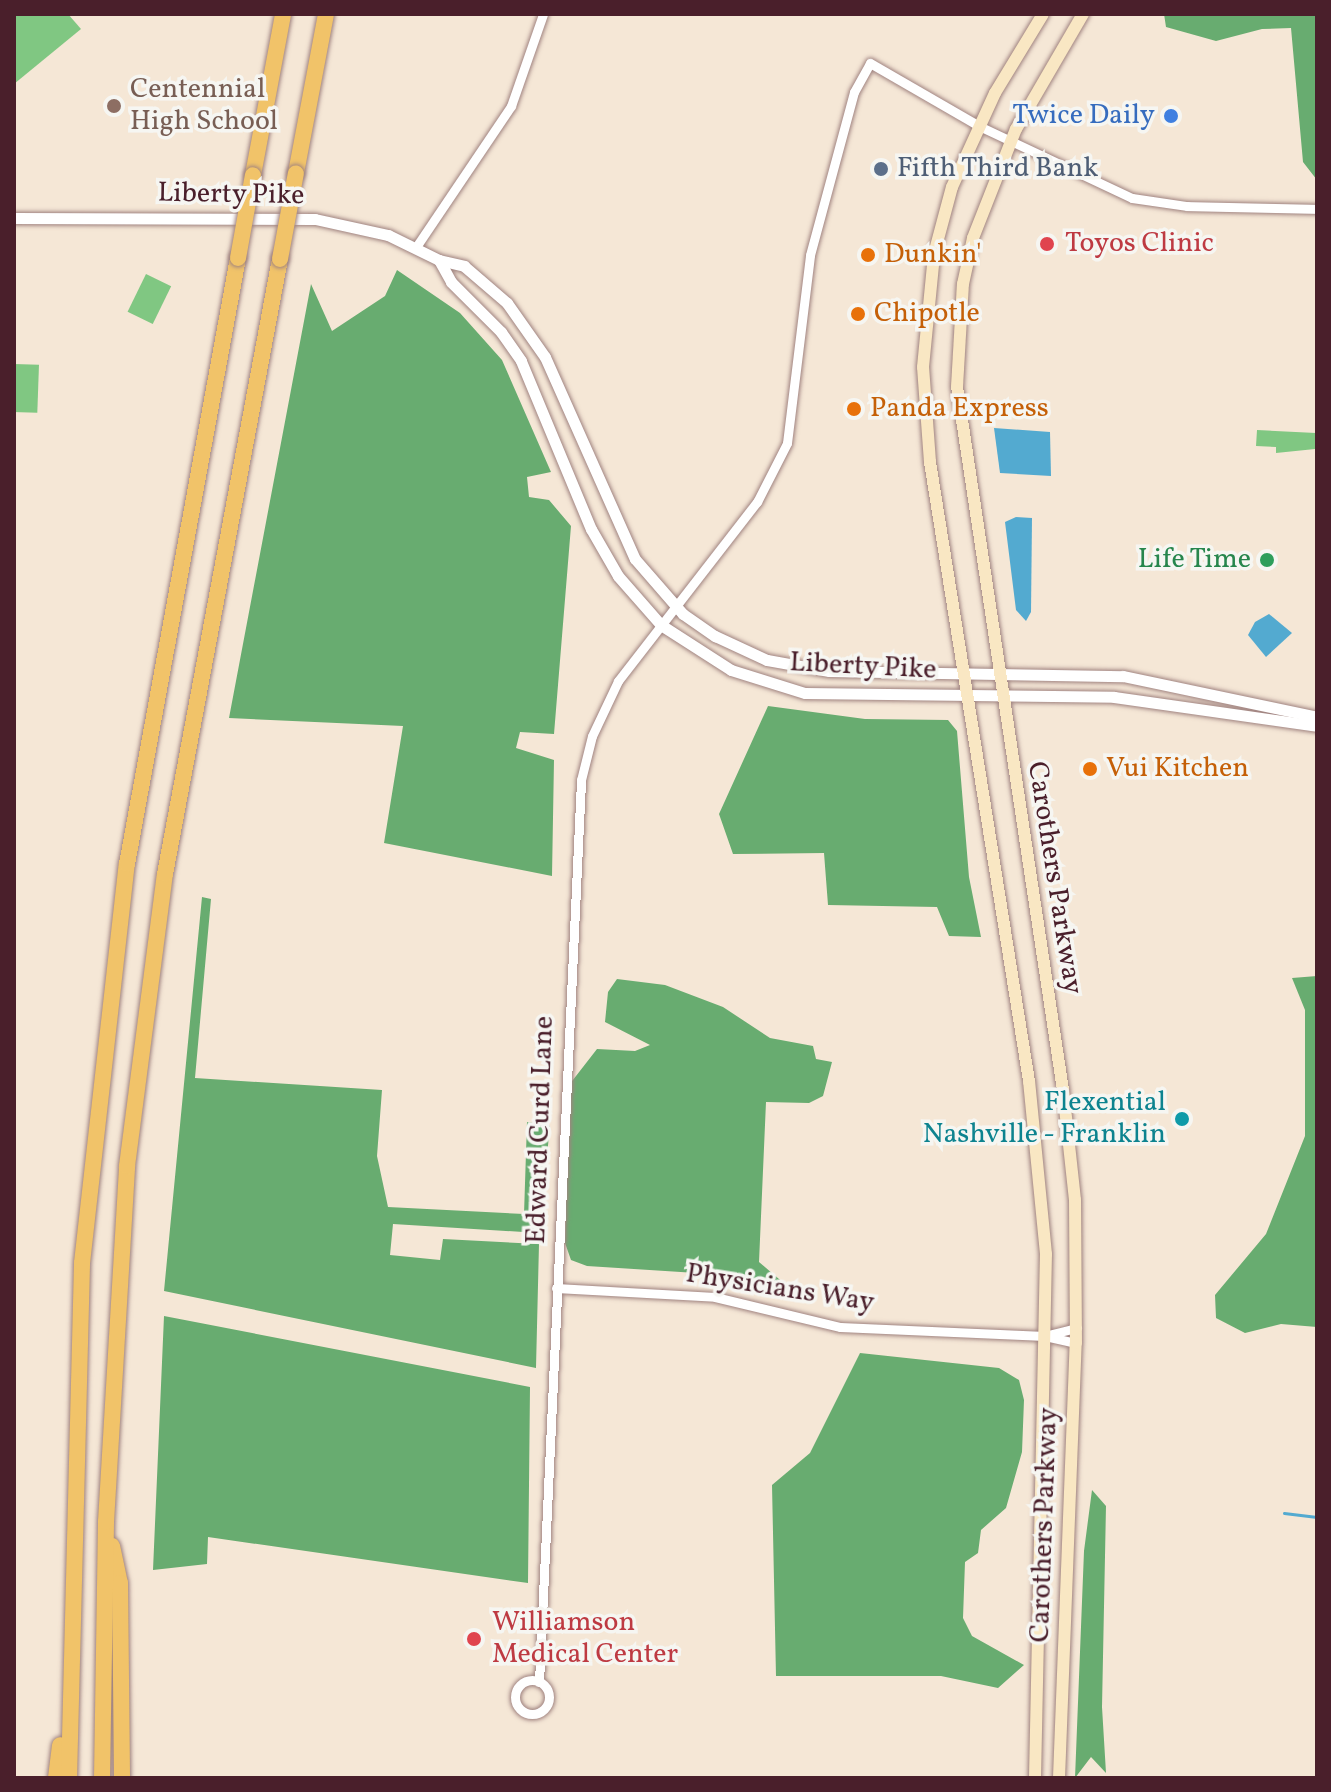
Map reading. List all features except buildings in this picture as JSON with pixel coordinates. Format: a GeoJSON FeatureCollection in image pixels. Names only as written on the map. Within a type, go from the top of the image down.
{"type":"FeatureCollection","features":[{"type":"Feature","properties":{"kind":"highway"},"geometry":{"type":"LineString","coordinates":[[69,1778],[82,1263],[127,864],[283,14]]}},
{"type":"Feature","properties":{"kind":"highway"},"geometry":{"type":"LineString","coordinates":[[102,1778],[106,1522],[127,1166],[165,874],[326,14]]}},
{"type":"Feature","properties":{"kind":"highway"},"geometry":{"type":"LineString","coordinates":[[106,1522],[120,1583],[122,1778]]}},
{"type":"Feature","properties":{"kind":"highway"},"geometry":{"type":"LineString","coordinates":[[56,1778],[72,1568]]}},
{"type":"Feature","properties":{"kind":"main road","name":"Carothers Parkway"},"geometry":{"type":"LineString","coordinates":[[1035,1778],[1046,1254],[1029,1081],[930,462],[923,367],[934,254],[952,187],[979,126],[1043,14]]}},
{"type":"Feature","properties":{"kind":"main road","name":"Carothers Parkway"},"geometry":{"type":"LineString","coordinates":[[1059,1778],[1077,1328],[1070,1141],[962,447],[958,333],[973,238],[1011,138],[1083,14]]}},
{"type":"Feature","properties":{"kind":"street"},"geometry":{"type":"LineString","coordinates":[[416,247],[511,106],[530,66],[543,14]]}},
{"type":"Feature","properties":{"kind":"street","name":"Edward Curd Lane"},"geometry":{"type":"LineString","coordinates":[[539,1682],[581,780],[600,715],[618,681],[757,502],[787,443],[810,255],[854,92],[870,63],[979,126]]}},
{"type":"Feature","properties":{"kind":"street"},"geometry":{"type":"LineString","coordinates":[[979,126],[1011,138],[1132,198],[1187,206],[1317,209]]}},
{"type":"Feature","properties":{"kind":"street","name":"Liberty Pike"},"geometry":{"type":"LineString","coordinates":[[14,218],[315,219],[365,229],[416,247],[439,260],[464,266],[525,325],[545,357],[635,559],[677,608],[741,649],[803,668],[1123,676],[1317,717]]}},
{"type":"Feature","properties":{"kind":"street","name":"Liberty Pike"},"geometry":{"type":"LineString","coordinates":[[439,260],[451,282],[501,332],[521,361],[603,553],[661,625],[731,670],[780,688],[839,695],[1153,700],[1317,726]]}},
{"type":"Feature","properties":{"kind":"street"},"geometry":{"type":"LineString","coordinates":[[569,473],[591,465]]}},
{"type":"Feature","properties":{"kind":"street","name":"Physicians Way"},"geometry":{"type":"LineString","coordinates":[[556,1288],[715,1297],[840,1327],[1045,1336],[1076,1343]]}},
{"type":"Feature","properties":{"kind":"street","name":"Physicians Way"},"geometry":{"type":"LineString","coordinates":[[1045,1336],[1077,1328]]}},
{"type":"Feature","properties":{"kind":"green space"},"geometry":{"type":"Polygon","coordinates":[[[14,14],[68,14],[81,29],[14,84],[14,14]]]}},
{"type":"Feature","properties":{"kind":"green space"},"geometry":{"type":"Polygon","coordinates":[[[1164,14],[1317,14],[1317,180],[1303,162],[1291,28],[1262,29],[1216,41],[1166,27],[1164,14]]]}},
{"type":"Feature","properties":{"kind":"green space"},"geometry":{"type":"Polygon","coordinates":[[[397,270],[460,313],[502,360],[551,472],[527,477],[529,497],[549,500],[571,526],[554,734],[520,732],[516,748],[554,760],[552,876],[384,843],[403,726],[229,718],[311,284],[332,331],[385,296],[397,270]]]}},
{"type":"Feature","properties":{"kind":"green space"},"geometry":{"type":"Polygon","coordinates":[[[146,274],[171,286],[153,324],[128,312],[146,274]]]}},
{"type":"Feature","properties":{"kind":"green space"},"geometry":{"type":"Polygon","coordinates":[[[14,364],[39,365],[37,413],[14,412],[14,364]]]}},
{"type":"Feature","properties":{"kind":"green space"},"geometry":{"type":"Polygon","coordinates":[[[1257,430],[1316,433],[1315,449],[1276,453],[1276,447],[1256,446],[1257,430]]]}},
{"type":"Feature","properties":{"kind":"green space"},"geometry":{"type":"Polygon","coordinates":[[[768,706],[865,719],[948,720],[957,731],[969,877],[981,937],[949,936],[937,907],[828,905],[824,853],[733,854],[719,814],[768,706]]]}},
{"type":"Feature","properties":{"kind":"green space"},"geometry":{"type":"Polygon","coordinates":[[[202,897],[211,899],[195,1078],[382,1090],[377,1156],[388,1207],[524,1214],[527,1122],[550,1126],[539,1233],[393,1224],[390,1255],[440,1260],[443,1239],[539,1244],[536,1368],[164,1291],[202,897]]]}},
{"type":"Feature","properties":{"kind":"green space"},"geometry":{"type":"Polygon","coordinates":[[[1317,976],[1317,1327],[1281,1324],[1245,1333],[1216,1318],[1215,1295],[1266,1234],[1305,1136],[1305,1010],[1292,978],[1317,976]]]}},
{"type":"Feature","properties":{"kind":"green space"},"geometry":{"type":"Polygon","coordinates":[[[617,979],[665,985],[723,1007],[770,1038],[813,1046],[816,1059],[832,1062],[823,1096],[809,1103],[766,1102],[759,1262],[786,1285],[781,1295],[712,1274],[587,1266],[571,1260],[565,1243],[569,1085],[597,1049],[635,1051],[650,1045],[605,1022],[608,992],[617,979]]]}},
{"type":"Feature","properties":{"kind":"green space"},"geometry":{"type":"Polygon","coordinates":[[[164,1316],[530,1387],[528,1583],[208,1537],[207,1564],[153,1570],[164,1316]]]}},
{"type":"Feature","properties":{"kind":"green space"},"geometry":{"type":"Polygon","coordinates":[[[860,1353],[999,1368],[1019,1380],[1024,1400],[1022,1452],[1006,1508],[981,1530],[978,1553],[965,1562],[963,1618],[972,1636],[1024,1665],[998,1688],[941,1676],[776,1676],[772,1485],[810,1453],[860,1353]]]}},
{"type":"Feature","properties":{"kind":"green space"},"geometry":{"type":"Polygon","coordinates":[[[1092,1490],[1106,1506],[1102,1707],[1106,1773],[1091,1757],[1075,1778],[1084,1551],[1092,1490]]]}},
{"type":"Feature","properties":{"kind":"water"},"geometry":{"type":"Polygon","coordinates":[[[994,428],[1050,432],[1051,476],[1000,473],[994,428]]]}},
{"type":"Feature","properties":{"kind":"water"},"geometry":{"type":"Polygon","coordinates":[[[1016,517],[1032,518],[1031,612],[1026,621],[1016,610],[1005,522],[1016,517]]]}},
{"type":"Feature","properties":{"kind":"water"},"geometry":{"type":"Polygon","coordinates":[[[1269,614],[1292,633],[1266,657],[1248,635],[1255,622],[1269,614]]]}},
{"type":"Feature","properties":{"kind":"waterway"},"geometry":{"type":"LineString","coordinates":[[1284,1513],[1315,1517]]}},
{"type":"Feature","properties":{"kind":"place","name":"Centennial High School"},"geometry":{"type":"Point","coordinates":[114,106]}},
{"type":"Feature","properties":{"kind":"place","name":"Twice Daily"},"geometry":{"type":"Point","coordinates":[1171,116]}},
{"type":"Feature","properties":{"kind":"place","name":"Fifth Third Bank"},"geometry":{"type":"Point","coordinates":[881,169]}},
{"type":"Feature","properties":{"kind":"place","name":"Toyos Clinic"},"geometry":{"type":"Point","coordinates":[1047,244]}},
{"type":"Feature","properties":{"kind":"place","name":"Dunkin'"},"geometry":{"type":"Point","coordinates":[868,255]}},
{"type":"Feature","properties":{"kind":"place","name":"Chipotle"},"geometry":{"type":"Point","coordinates":[858,314]}},
{"type":"Feature","properties":{"kind":"place","name":"Panda Express"},"geometry":{"type":"Point","coordinates":[854,409]}},
{"type":"Feature","properties":{"kind":"place","name":"Life Time"},"geometry":{"type":"Point","coordinates":[1267,560]}},
{"type":"Feature","properties":{"kind":"place","name":"Vui Kitchen"},"geometry":{"type":"Point","coordinates":[1090,769]}},
{"type":"Feature","properties":{"kind":"place","name":"Flexential Nashville - Franklin"},"geometry":{"type":"Point","coordinates":[1182,1119]}},
{"type":"Feature","properties":{"kind":"place","name":"Williamson Medical Center"},"geometry":{"type":"Point","coordinates":[474,1639]}}]}
